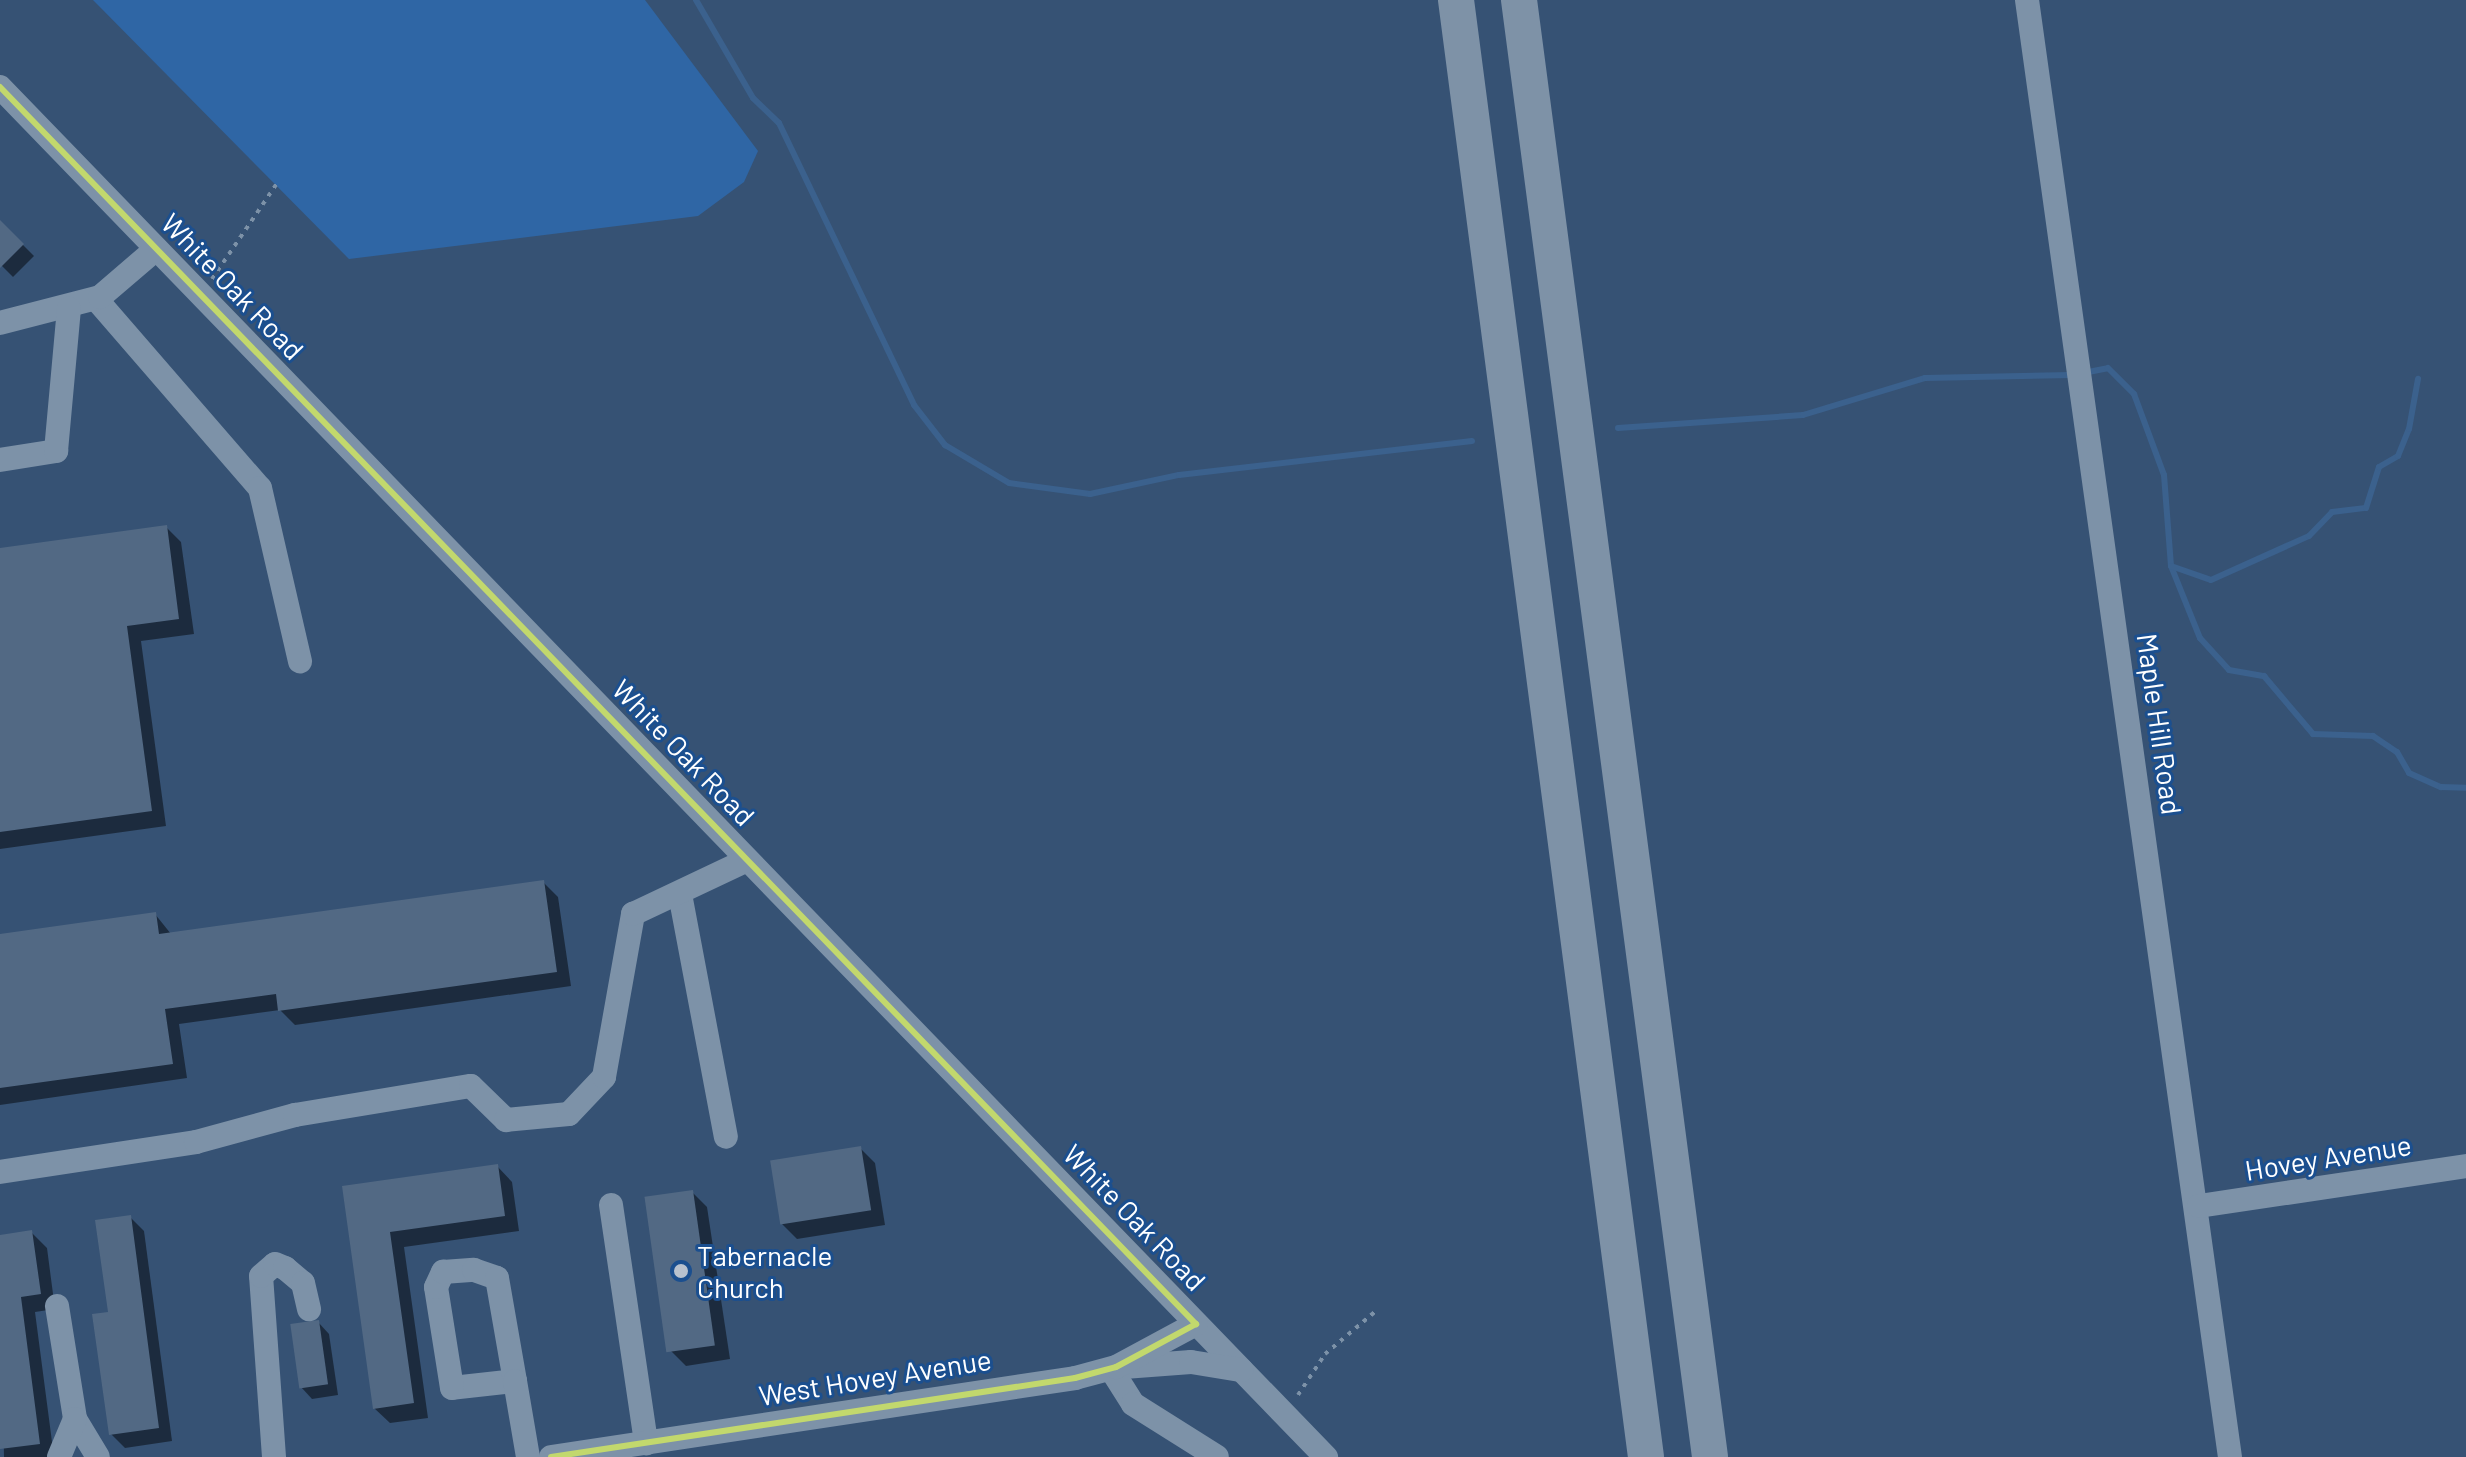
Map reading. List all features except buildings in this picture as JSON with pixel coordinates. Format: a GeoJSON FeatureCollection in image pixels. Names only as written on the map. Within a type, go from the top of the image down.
{"type":"FeatureCollection","features":[{"type":"Feature","properties":{"kind":"highway"},"geometry":{"type":"LineString","coordinates":[[1456,0],[1646,1457]]}},
{"type":"Feature","properties":{"kind":"highway"},"geometry":{"type":"LineString","coordinates":[[1519,0],[1710,1457]]}},
{"type":"Feature","properties":{"kind":"street","name":"Maple Hill Road"},"geometry":{"type":"LineString","coordinates":[[2027,0],[2199,1206],[2230,1457]]}},
{"type":"Feature","properties":{"kind":"street","name":"White Oak Road"},"geometry":{"type":"LineString","coordinates":[[0,87],[1326,1457]]}},
{"type":"Feature","properties":{"kind":"street"},"geometry":{"type":"LineString","coordinates":[[2,321],[69,309],[96,299],[156,249]]}},
{"type":"Feature","properties":{"kind":"street"},"geometry":{"type":"LineString","coordinates":[[96,299],[260,488],[300,661]]}},
{"type":"Feature","properties":{"kind":"street"},"geometry":{"type":"LineString","coordinates":[[0,460],[56,451],[69,309]]}},
{"type":"Feature","properties":{"kind":"street"},"geometry":{"type":"LineString","coordinates":[[0,1172],[196,1142],[295,1115],[471,1086],[506,1120],[569,1114],[604,1077],[633,914],[747,860]]}},
{"type":"Feature","properties":{"kind":"street"},"geometry":{"type":"LineString","coordinates":[[680,894],[726,1137]]}},
{"type":"Feature","properties":{"kind":"street","name":"Hovey Avenue"},"geometry":{"type":"LineString","coordinates":[[2199,1206],[2466,1166]]}},
{"type":"Feature","properties":{"kind":"street"},"geometry":{"type":"LineString","coordinates":[[611,1205],[646,1443]]}},
{"type":"Feature","properties":{"kind":"street"},"geometry":{"type":"LineString","coordinates":[[274,1457],[261,1276],[275,1264],[285,1268],[303,1283],[309,1309]]}},
{"type":"Feature","properties":{"kind":"street"},"geometry":{"type":"LineString","coordinates":[[515,1381],[452,1388],[436,1287],[443,1272],[474,1270],[497,1278],[515,1381],[528,1457]]}},
{"type":"Feature","properties":{"kind":"street"},"geometry":{"type":"LineString","coordinates":[[57,1306],[75,1419],[98,1457]]}},
{"type":"Feature","properties":{"kind":"street","name":"West Hovey Avenue"},"geometry":{"type":"LineString","coordinates":[[551,1457],[1114,1368],[1196,1324]]}},
{"type":"Feature","properties":{"kind":"street"},"geometry":{"type":"LineString","coordinates":[[1217,1457],[1133,1404],[1114,1368],[1191,1362],[1241,1370]]}},
{"type":"Feature","properties":{"kind":"street"},"geometry":{"type":"LineString","coordinates":[[59,1457],[75,1419]]}},
{"type":"Feature","properties":{"kind":"path"},"geometry":{"type":"LineString","coordinates":[[201,295],[278,182]]}},
{"type":"Feature","properties":{"kind":"path"},"geometry":{"type":"LineString","coordinates":[[1285,1416],[1325,1354],[1377,1310]]}},
{"type":"Feature","properties":{"kind":"shaded area"},"geometry":{"type":"Polygon","coordinates":[[[93,0],[645,0],[758,151],[744,182],[698,216],[349,259],[93,0]]]}},
{"type":"Feature","properties":{"kind":"waterway"},"geometry":{"type":"LineString","coordinates":[[696,0],[753,98],[779,123],[914,405],[945,445],[1009,483],[1090,494],[1179,475],[1472,441]]}},
{"type":"Feature","properties":{"kind":"waterway"},"geometry":{"type":"LineString","coordinates":[[2083,373],[2108,368],[2134,394],[2164,475],[2171,566],[2200,638],[2229,670],[2264,676],[2313,734],[2373,736],[2397,752],[2409,773],[2441,787],[2466,788]]}},
{"type":"Feature","properties":{"kind":"waterway"},"geometry":{"type":"LineString","coordinates":[[1618,428],[1803,415],[1925,378],[2072,375]]}},
{"type":"Feature","properties":{"kind":"waterway"},"geometry":{"type":"LineString","coordinates":[[2171,566],[2211,580],[2309,536],[2332,512],[2366,508],[2379,467],[2398,456],[2409,429],[2418,379]]}},
{"type":"Feature","properties":{"kind":"transit line"},"geometry":{"type":"LineString","coordinates":[[0,87],[1196,1324]]}},
{"type":"Feature","properties":{"kind":"transit line"},"geometry":{"type":"LineString","coordinates":[[551,1457],[1075,1378],[1116,1367],[1196,1324]]}},
{"type":"Feature","properties":{"kind":"place","name":"Tabernacle Church"},"geometry":{"type":"Point","coordinates":[681,1271]}}]}
